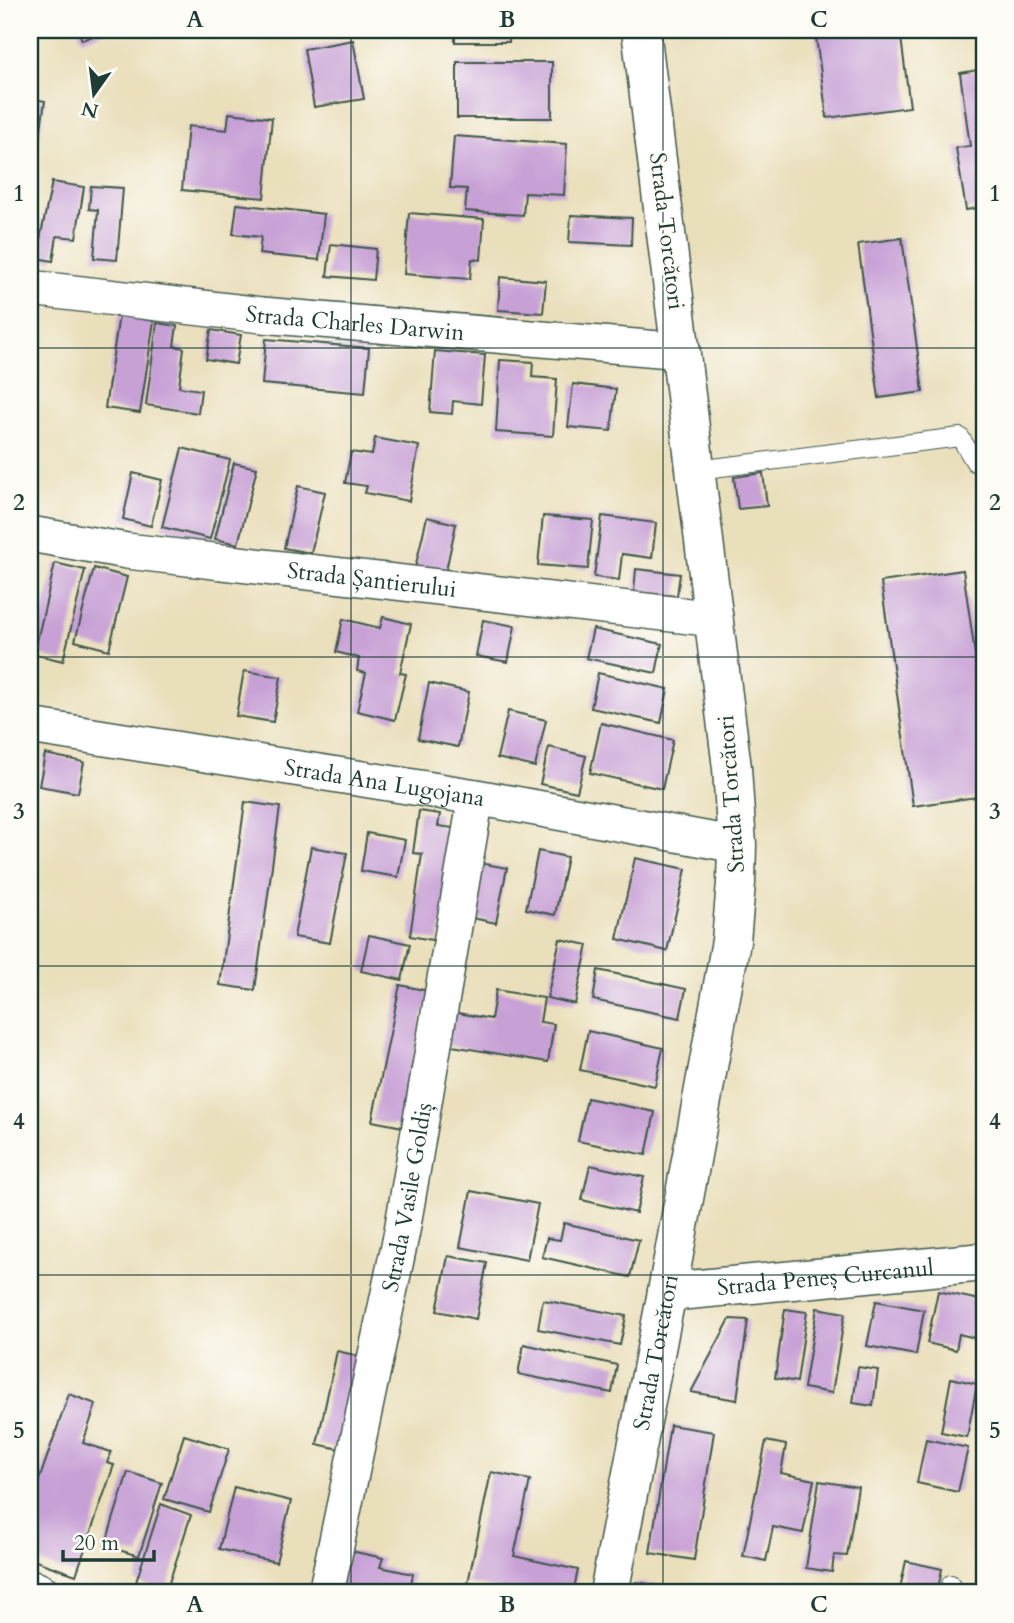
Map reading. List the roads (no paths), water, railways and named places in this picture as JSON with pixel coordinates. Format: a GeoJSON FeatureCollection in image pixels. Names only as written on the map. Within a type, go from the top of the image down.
{"type":"FeatureCollection","features":[{"type":"Feature","properties":{"kind":"street","name":"Strada Torcători"},"geometry":{"type":"LineString","coordinates":[[609,1593],[722,996],[732,929],[737,845],[732,768],[715,619],[644,30]]}},
{"type":"Feature","properties":{"kind":"street","name":"Strada Charles Darwin"},"geometry":{"type":"LineString","coordinates":[[30,288],[262,314],[682,351]]}},
{"type":"Feature","properties":{"kind":"street","name":"Strada Șantierului"},"geometry":{"type":"LineString","coordinates":[[30,534],[141,553],[715,619]]}},
{"type":"Feature","properties":{"kind":"street","name":"Strada Ana Lugojana"},"geometry":{"type":"LineString","coordinates":[[30,728],[476,797],[737,845]]}},
{"type":"Feature","properties":{"kind":"street","name":"Strada Vasile Goldiș"},"geometry":{"type":"LineString","coordinates":[[326,1593],[402,1231],[476,797]]}},
{"type":"Feature","properties":{"kind":"street","name":"Strada Peneș Curcanul"},"geometry":{"type":"LineString","coordinates":[[667,1292],[984,1262]]}},
{"type":"Feature","properties":{"kind":"street"},"geometry":{"type":"LineString","coordinates":[[30,1587],[43,1593]]}},
{"type":"Feature","properties":{"kind":"lane"},"geometry":{"type":"LineString","coordinates":[[697,470],[960,437],[975,462],[984,465]]}}]}
